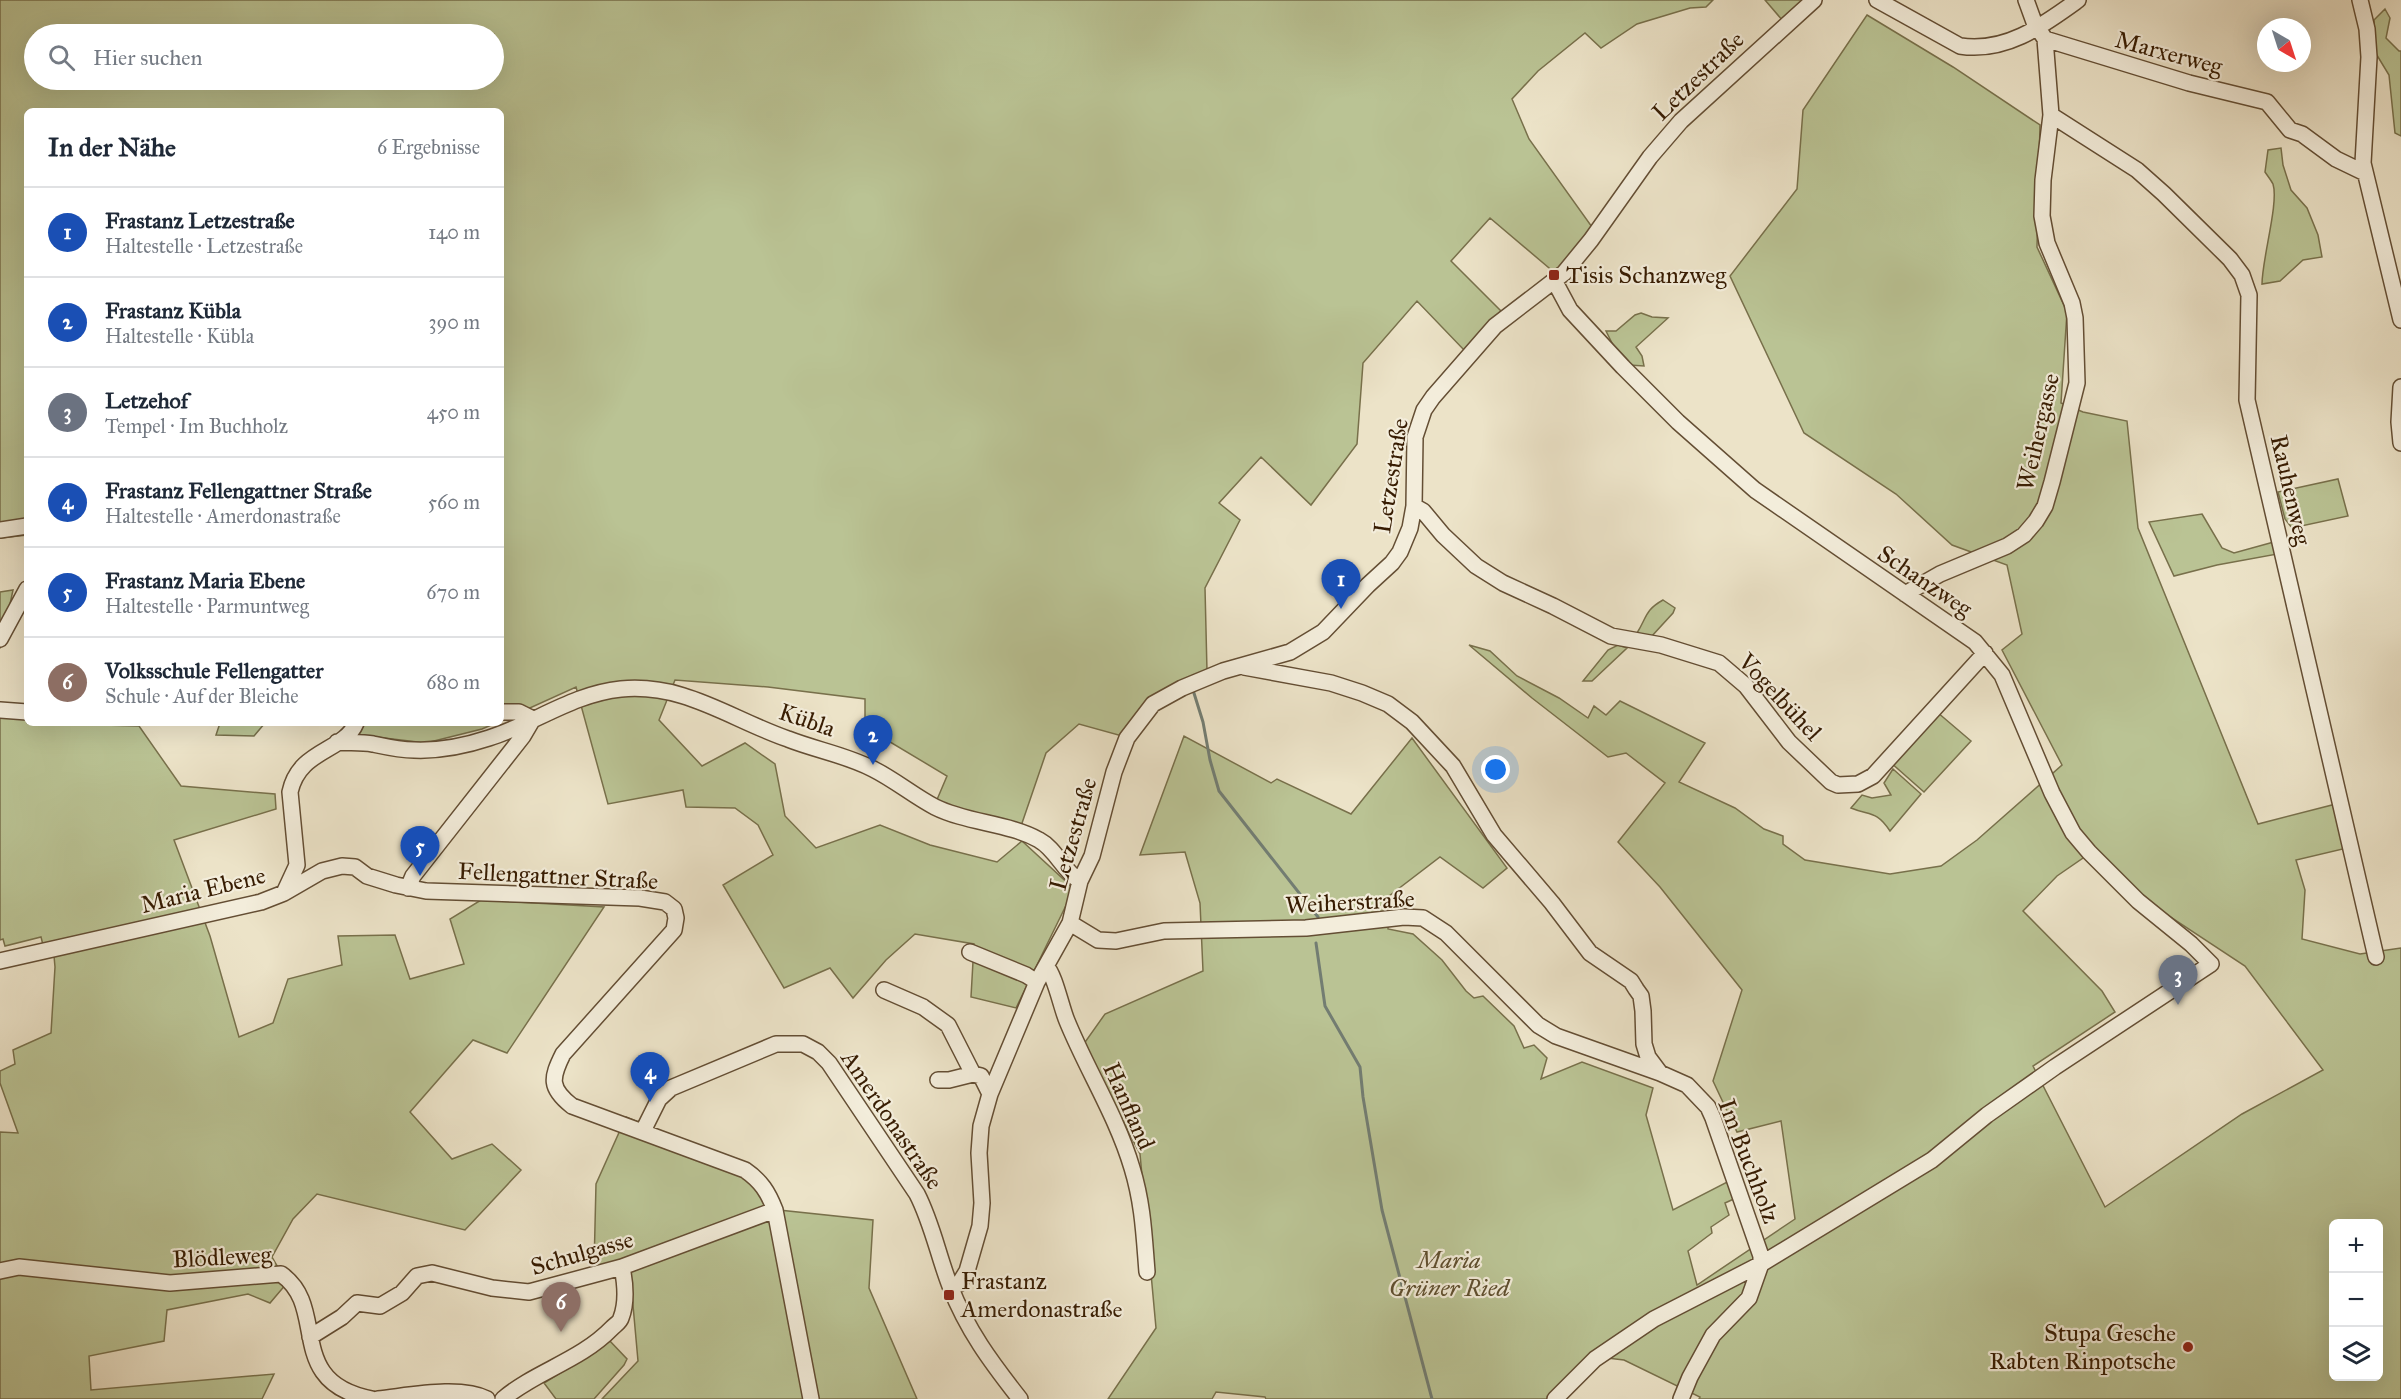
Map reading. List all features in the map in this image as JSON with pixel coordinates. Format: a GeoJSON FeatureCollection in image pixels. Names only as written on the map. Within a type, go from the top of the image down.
{"type":"FeatureCollection","features":[{"type":"Feature","properties":{"kind":"street","name":"Letzestraße"},"geometry":{"type":"LineString","coordinates":[[951,1288],[959,1284],[967,1271],[980,1226],[981,1126],[990,1094],[1037,982],[1070,923],[1080,881],[1092,856],[1114,772],[1127,738],[1153,704],[1182,688],[1223,671],[1290,652],[1323,632],[1400,552],[1410,528],[1414,506],[1415,437],[1424,410],[1432,397],[1495,326],[1521,304],[1555,282],[1591,240],[1650,157],[1681,121],[1814,0]]}},
{"type":"Feature","properties":{"kind":"street"},"geometry":{"type":"LineString","coordinates":[[1877,0],[1960,46],[1971,48],[2002,45],[2041,33],[2079,0]]}},
{"type":"Feature","properties":{"kind":"street","name":"Weihergasse"},"geometry":{"type":"LineString","coordinates":[[1905,594],[1940,574],[2007,546],[2024,536],[2044,506],[2077,383],[2075,318],[2072,303],[2047,243],[2042,216],[2043,180],[2051,115],[2041,33],[2026,0]]}},
{"type":"Feature","properties":{"kind":"street"},"geometry":{"type":"LineString","coordinates":[[2360,0],[2367,29],[2369,57],[2364,126],[2365,173],[2401,320]]}},
{"type":"Feature","properties":{"kind":"street","name":"Marxerweg"},"geometry":{"type":"LineString","coordinates":[[2041,33],[2189,83],[2267,102],[2290,130],[2302,134],[2336,159],[2365,173]]}},
{"type":"Feature","properties":{"kind":"street","name":"Rauhenweg"},"geometry":{"type":"LineString","coordinates":[[2051,115],[2137,170],[2217,244],[2242,275],[2247,286],[2249,295],[2247,400],[2376,957]]}},
{"type":"Feature","properties":{"kind":"street","name":"Schanzweg"},"geometry":{"type":"LineString","coordinates":[[1555,282],[1570,310],[1678,422],[1755,490],[1975,642],[2006,684],[2052,793],[2073,833],[2138,901],[2191,944],[2211,964]]}},
{"type":"Feature","properties":{"kind":"street"},"geometry":{"type":"LineString","coordinates":[[2401,387],[2399,422],[2401,443]]}},
{"type":"Feature","properties":{"kind":"street","name":"Vogelbühel"},"geometry":{"type":"LineString","coordinates":[[1414,506],[1423,511],[1443,535],[1476,566],[1503,583],[1611,636],[1661,645],[1719,663],[1746,686],[1789,742],[1826,778],[1838,785],[1858,784],[1873,776],[1984,653]]}},
{"type":"Feature","properties":{"kind":"street"},"geometry":{"type":"LineString","coordinates":[[0,530],[24,526]]}},
{"type":"Feature","properties":{"kind":"street"},"geometry":{"type":"LineString","coordinates":[[0,639],[24,595]]}},
{"type":"Feature","properties":{"kind":"street"},"geometry":{"type":"LineString","coordinates":[[1240,666],[1331,683],[1388,704],[1412,722],[1453,766],[1494,835],[1552,903],[1590,953],[1630,981],[1641,996],[1644,1044],[1648,1057],[1660,1073]]}},
{"type":"Feature","properties":{"kind":"street","name":"Kübla"},"geometry":{"type":"LineString","coordinates":[[337,742],[414,750],[465,746],[492,738],[566,704],[598,693],[641,688],[683,694],[789,740],[856,761],[891,778],[935,807],[962,817],[1030,835],[1042,841],[1065,868],[1080,881]]}},
{"type":"Feature","properties":{"kind":"street"},"geometry":{"type":"LineString","coordinates":[[0,710],[24,712]]}},
{"type":"Feature","properties":{"kind":"street"},"geometry":{"type":"LineString","coordinates":[[408,888],[413,876],[523,736],[533,719],[519,712],[504,712]]}},
{"type":"Feature","properties":{"kind":"street"},"geometry":{"type":"LineString","coordinates":[[284,893],[297,865],[290,792],[292,781],[309,761],[352,731],[354,726]]}},
{"type":"Feature","properties":{"kind":"street","name":"Maria Ebene"},"geometry":{"type":"LineString","coordinates":[[0,961],[261,902],[284,893],[322,871],[342,866],[355,867],[367,876],[408,888]]}},
{"type":"Feature","properties":{"kind":"street","name":"Fellengattner Straße"},"geometry":{"type":"LineString","coordinates":[[408,888],[458,893],[640,898],[665,902],[674,909],[676,918],[674,930],[563,1054],[555,1070],[553,1082],[558,1093],[572,1106],[745,1170],[757,1179],[768,1193],[775,1210],[811,1399]]}},
{"type":"Feature","properties":{"kind":"street","name":"Weiherstraße"},"geometry":{"type":"LineString","coordinates":[[1070,923],[1098,940],[1116,941],[1164,931],[1306,928],[1404,917],[1423,918],[1446,933],[1538,1025],[1556,1036],[1660,1073]]}},
{"type":"Feature","properties":{"kind":"street"},"geometry":{"type":"LineString","coordinates":[[970,951],[1037,982]]}},
{"type":"Feature","properties":{"kind":"street","name":"Im Buchholz"},"geometry":{"type":"LineString","coordinates":[[1761,1264],[1932,1160],[1987,1115],[2055,1067],[2211,964]]}},
{"type":"Feature","properties":{"kind":"street","name":"Hanfland"},"geometry":{"type":"LineString","coordinates":[[1046,966],[1052,972],[1053,984],[1077,1044],[1129,1158],[1140,1196],[1145,1227],[1147,1272]]}},
{"type":"Feature","properties":{"kind":"street"},"geometry":{"type":"LineString","coordinates":[[884,990],[923,1007],[948,1025],[973,1074]]}},
{"type":"Feature","properties":{"kind":"street","name":"Amerdonastraße"},"geometry":{"type":"LineString","coordinates":[[644,1131],[659,1099],[678,1084],[776,1044],[803,1044],[818,1052],[829,1063],[925,1209],[951,1288],[977,1343],[1020,1399]]}},
{"type":"Feature","properties":{"kind":"street","name":"Im Buchholz"},"geometry":{"type":"LineString","coordinates":[[1660,1073],[1687,1085],[1708,1107],[1761,1256],[1761,1264]]}},
{"type":"Feature","properties":{"kind":"street"},"geometry":{"type":"LineString","coordinates":[[938,1080],[949,1080],[973,1074],[981,1076],[990,1094]]}},
{"type":"Feature","properties":{"kind":"street","name":"Schulgasse"},"geometry":{"type":"LineString","coordinates":[[310,1337],[342,1317],[357,1303],[380,1306],[392,1301],[417,1276],[432,1273],[492,1288],[529,1292],[622,1267],[775,1210]]}},
{"type":"Feature","properties":{"kind":"street"},"geometry":{"type":"LineString","coordinates":[[1555,1399],[1595,1359],[1654,1318],[1761,1264]]}},
{"type":"Feature","properties":{"kind":"street"},"geometry":{"type":"LineString","coordinates":[[1681,1399],[1713,1335],[1749,1298],[1761,1264]]}},
{"type":"Feature","properties":{"kind":"street","name":"Blödleweg"},"geometry":{"type":"LineString","coordinates":[[0,1271],[19,1267],[170,1283],[281,1274],[291,1281],[300,1293],[312,1349],[319,1366],[343,1390],[355,1396],[372,1399]]}},
{"type":"Feature","properties":{"kind":"street"},"geometry":{"type":"LineString","coordinates":[[503,1399],[592,1345],[621,1319],[625,1282],[622,1267]]}},
{"type":"Feature","properties":{"kind":"street"},"geometry":{"type":"LineString","coordinates":[[1727,1282],[1749,1298]]}},
{"type":"Feature","properties":{"kind":"street"},"geometry":{"type":"LineString","coordinates":[[378,1399],[444,1393],[466,1394],[487,1399]]}},
{"type":"Feature","properties":{"kind":"green space"},"geometry":{"type":"Polygon","coordinates":[[[0,0],[1713,0],[1706,7],[1690,8],[1637,24],[1601,48],[1585,33],[1538,71],[1512,99],[1529,139],[1592,227],[1555,273],[1490,218],[1451,261],[1501,311],[1464,350],[1417,301],[1363,363],[1357,444],[1311,505],[1261,457],[1219,503],[1240,520],[1205,588],[1207,671],[1122,736],[1079,724],[1046,753],[1020,829],[936,802],[947,776],[865,727],[865,699],[768,687],[675,680],[659,720],[702,766],[745,743],[775,764],[785,816],[816,848],[880,825],[930,845],[997,862],[1022,841],[1074,889],[1016,1008],[971,997],[974,944],[915,934],[886,960],[853,998],[830,968],[784,988],[723,885],[773,855],[758,825],[735,808],[686,807],[683,790],[608,804],[576,687],[504,720],[504,108],[24,108],[24,535],[0,538],[0,0]]]}},
{"type":"Feature","properties":{"kind":"green space"},"geometry":{"type":"Polygon","coordinates":[[[1765,0],[1808,0],[1783,21],[1765,0]]]}},
{"type":"Feature","properties":{"kind":"green space"},"geometry":{"type":"Polygon","coordinates":[[[2385,9],[2390,18],[2386,38],[2401,51],[2401,136],[2395,133],[2389,75],[2375,52],[2374,20],[2385,9]]]}},
{"type":"Feature","properties":{"kind":"green space","name":"Maria Grüner Ried"},"geometry":{"type":"Polygon","coordinates":[[[1867,15],[1953,67],[2040,125],[2037,247],[2067,312],[2061,403],[2083,412],[2127,421],[2138,528],[2258,824],[2336,804],[2347,848],[2296,860],[2305,890],[2302,939],[2360,954],[2401,948],[2401,1399],[1699,1399],[1700,1397],[1624,1360],[1590,1356],[1547,1399],[1266,1399],[1265,1397],[1216,1392],[1212,1399],[1108,1399],[1156,1328],[1140,1154],[1083,1045],[1105,1014],[1203,971],[1200,903],[1185,852],[1140,855],[1184,736],[1271,783],[1277,779],[1351,814],[1412,738],[1507,868],[1483,888],[1440,857],[1389,896],[1392,913],[1388,917],[1388,929],[1413,934],[1442,960],[1466,991],[1474,998],[1483,996],[1514,1026],[1524,1048],[1534,1045],[1547,1058],[1541,1079],[1582,1062],[1653,1088],[1646,1115],[1673,1210],[1731,1180],[1736,1198],[1725,1203],[1729,1215],[1711,1227],[1712,1233],[1688,1251],[1697,1285],[1795,1219],[1781,1121],[1737,1132],[1713,1081],[1742,990],[1660,887],[1618,842],[1665,783],[1626,753],[1608,757],[1469,645],[1490,651],[1517,676],[1559,698],[1588,718],[1594,706],[1606,715],[1620,701],[1705,743],[1679,782],[1735,808],[1764,829],[1783,836],[1783,844],[1805,860],[1890,874],[1941,866],[1977,840],[2062,765],[2002,650],[2022,634],[2007,565],[1952,545],[1896,494],[1804,433],[1730,276],[1797,189],[1803,110],[1867,15]],[[2089,854],[2057,876],[2023,911],[2102,991],[2115,1012],[2033,1066],[2105,1207],[2242,1114],[2323,1070],[2245,966],[2140,897],[2089,854]]]}},
{"type":"Feature","properties":{"kind":"green space"},"geometry":{"type":"Polygon","coordinates":[[[2281,148],[2283,165],[2291,190],[2307,208],[2318,235],[2322,257],[2303,260],[2280,281],[2262,284],[2274,204],[2273,184],[2265,172],[2268,150],[2281,148]]]}},
{"type":"Feature","properties":{"kind":"green space"},"geometry":{"type":"Polygon","coordinates":[[[1641,313],[1652,317],[1668,318],[1636,347],[1642,356],[1644,366],[1629,365],[1617,353],[1606,331],[1616,331],[1635,315],[1641,313]]]}},
{"type":"Feature","properties":{"kind":"green space"},"geometry":{"type":"Polygon","coordinates":[[[2338,479],[2348,516],[2292,528],[2285,519],[2278,492],[2338,479]]]}},
{"type":"Feature","properties":{"kind":"green space"},"geometry":{"type":"Polygon","coordinates":[[[2202,514],[2222,548],[2234,553],[2281,540],[2283,553],[2217,565],[2174,576],[2149,522],[2202,514]]]}},
{"type":"Feature","properties":{"kind":"green space"},"geometry":{"type":"Polygon","coordinates":[[[13,590],[1,647],[0,648],[0,592],[13,590]]]}},
{"type":"Feature","properties":{"kind":"green space"},"geometry":{"type":"Polygon","coordinates":[[[1663,600],[1675,608],[1673,613],[1650,638],[1637,633],[1650,611],[1663,600]]]}},
{"type":"Feature","properties":{"kind":"green space"},"geometry":{"type":"Polygon","coordinates":[[[1618,645],[1627,648],[1592,681],[1583,681],[1608,650],[1618,645]]]}},
{"type":"Feature","properties":{"kind":"green space"},"geometry":{"type":"Polygon","coordinates":[[[1937,712],[1971,741],[1924,792],[1890,762],[1937,712]]]}},
{"type":"Feature","properties":{"kind":"green space"},"geometry":{"type":"Polygon","coordinates":[[[0,717],[24,719],[24,726],[139,726],[181,786],[275,794],[276,809],[174,840],[210,936],[239,1037],[273,1023],[288,979],[342,965],[338,936],[395,935],[410,979],[464,964],[450,919],[481,900],[604,907],[507,1053],[473,1040],[410,1112],[452,1159],[492,1144],[521,1170],[465,1230],[317,1194],[293,1219],[272,1257],[287,1283],[270,1303],[248,1294],[167,1310],[164,1341],[89,1356],[91,1390],[274,1374],[262,1399],[0,1399],[0,1132],[18,1133],[0,1083],[0,1071],[15,1064],[13,1050],[51,1033],[55,967],[53,945],[43,945],[41,937],[5,946],[3,939],[0,940],[0,717]]]}},
{"type":"Feature","properties":{"kind":"green space"},"geometry":{"type":"Polygon","coordinates":[[[219,726],[262,726],[254,736],[216,735],[219,726]]]}},
{"type":"Feature","properties":{"kind":"green space"},"geometry":{"type":"Polygon","coordinates":[[[360,726],[489,726],[426,743],[359,735],[360,726]]]}},
{"type":"Feature","properties":{"kind":"green space"},"geometry":{"type":"Polygon","coordinates":[[[1893,769],[1921,794],[1890,831],[1877,817],[1851,808],[1862,795],[1872,798],[1891,795],[1884,783],[1893,769]]]}},
{"type":"Feature","properties":{"kind":"green space"},"geometry":{"type":"Polygon","coordinates":[[[626,1117],[735,1161],[779,1210],[873,1220],[869,1288],[917,1399],[602,1399],[638,1361],[630,1272],[594,1268],[596,1184],[626,1117]]]}},
{"type":"Feature","properties":{"kind":"green space"},"geometry":{"type":"Polygon","coordinates":[[[608,1339],[627,1359],[624,1365],[594,1399],[556,1399],[544,1383],[588,1356],[608,1339]]]}},
{"type":"Feature","properties":{"kind":"waterway"},"geometry":{"type":"LineString","coordinates":[[1193,690],[1219,791],[1318,917]]}},
{"type":"Feature","properties":{"kind":"waterway"},"geometry":{"type":"LineString","coordinates":[[1316,943],[1325,1006],[1360,1067],[1382,1210],[1432,1399]]}},
{"type":"Feature","properties":{"kind":"place","name":"Tisis Schanzweg"},"geometry":{"type":"Point","coordinates":[1554,275]}},
{"type":"Feature","properties":{"kind":"place","name":"Frastanz Letzestraße"},"geometry":{"type":"Point","coordinates":[1341,609]}},
{"type":"Feature","properties":{"kind":"place","name":"Frastanz Kübla"},"geometry":{"type":"Point","coordinates":[873,765]}},
{"type":"Feature","properties":{"kind":"place","name":"Frastanz Maria Ebene"},"geometry":{"type":"Point","coordinates":[420,876]}},
{"type":"Feature","properties":{"kind":"place","name":"Letzehof"},"geometry":{"type":"Point","coordinates":[2178,1005]}},
{"type":"Feature","properties":{"kind":"place","name":"Frastanz Fellengattner Straße"},"geometry":{"type":"Point","coordinates":[650,1102]}},
{"type":"Feature","properties":{"kind":"place","name":"Frastanz Amerdonastraße"},"geometry":{"type":"Point","coordinates":[949,1295]}},
{"type":"Feature","properties":{"kind":"place","name":"Volksschule Fellengatter"},"geometry":{"type":"Point","coordinates":[561,1332]}},
{"type":"Feature","properties":{"kind":"place","name":"Stupa Gesche Rabten Rinpotsche"},"geometry":{"type":"Point","coordinates":[2188,1347]}}]}
